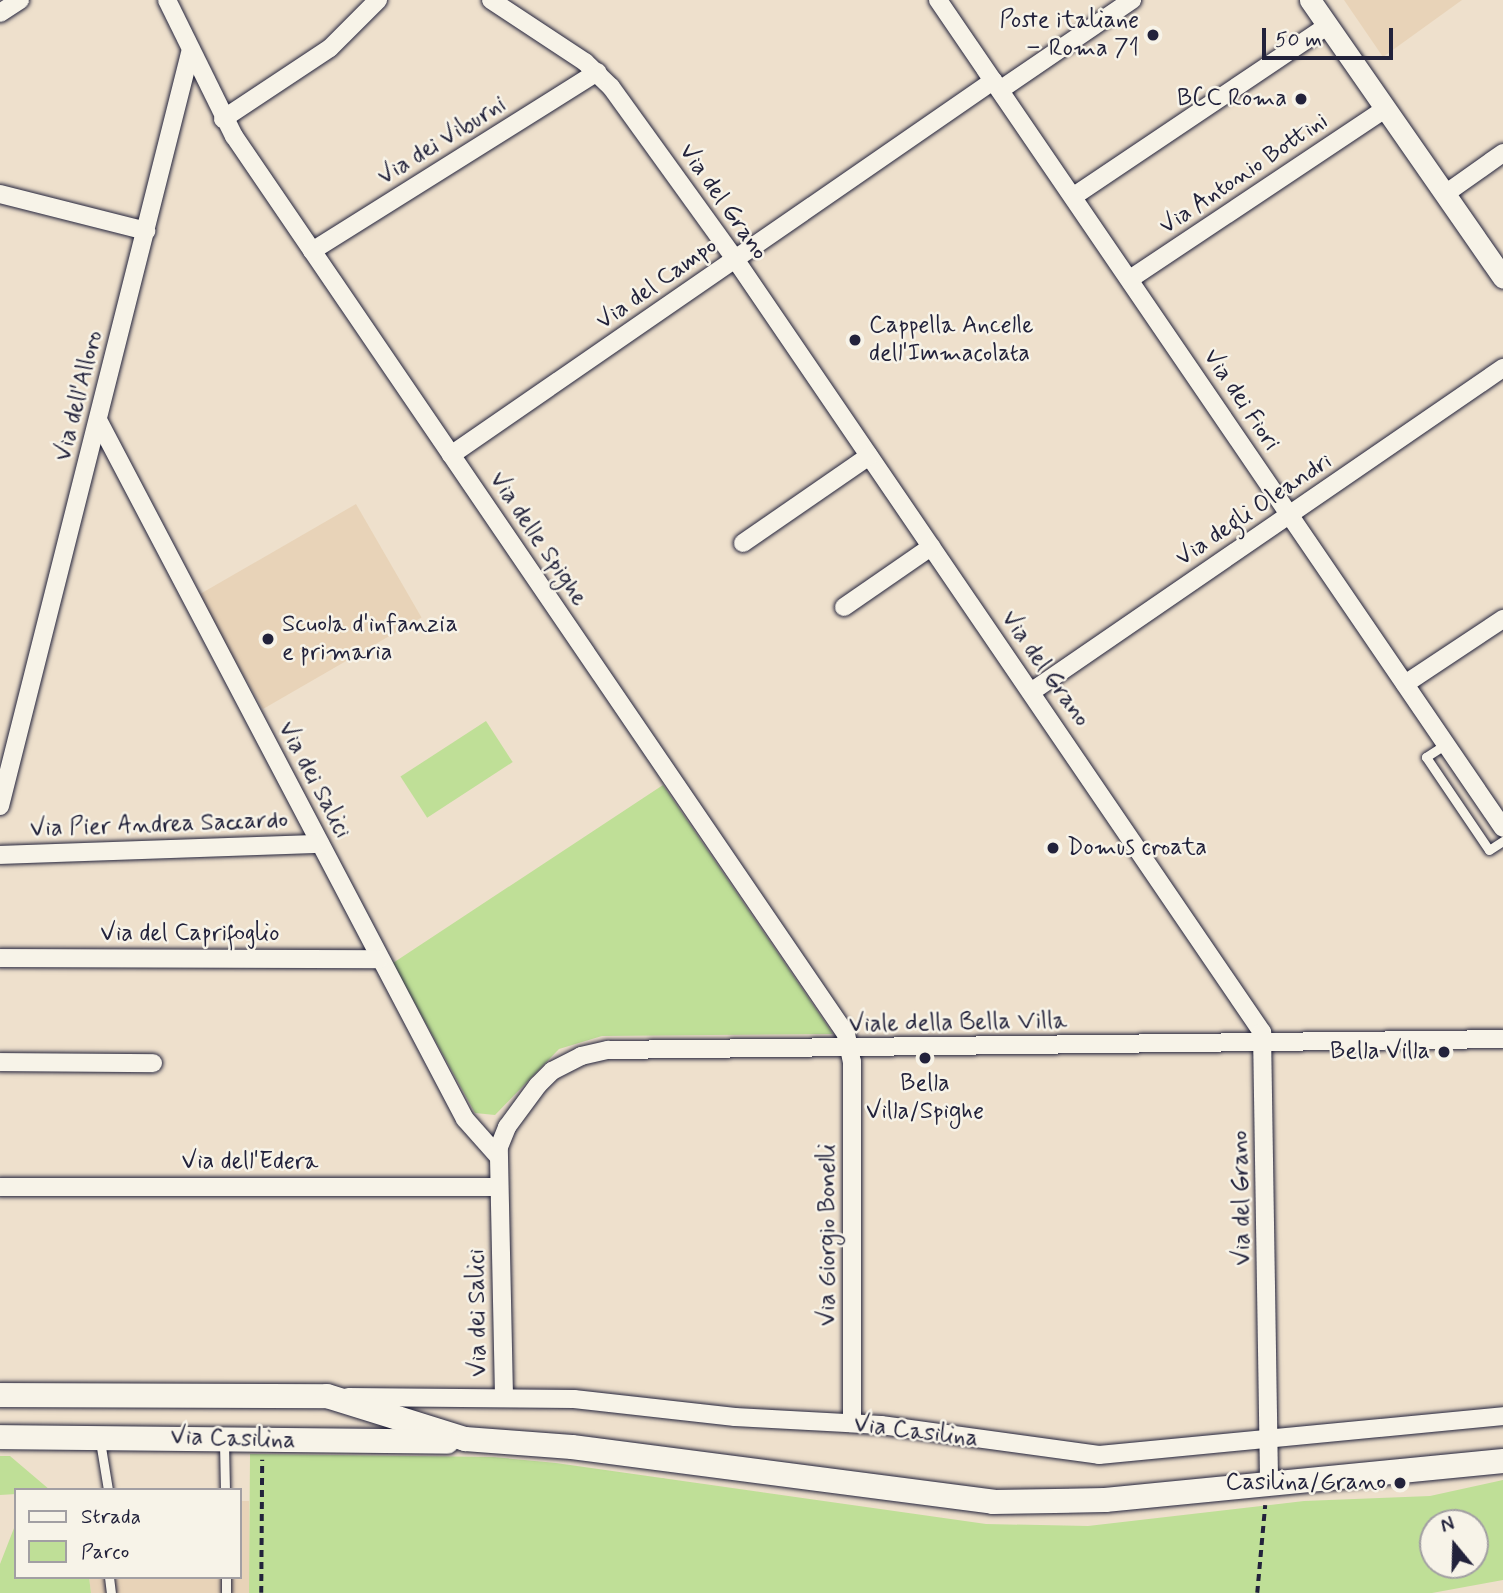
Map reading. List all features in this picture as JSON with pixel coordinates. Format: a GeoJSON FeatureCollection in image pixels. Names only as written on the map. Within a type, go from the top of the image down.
{"type":"FeatureCollection","features":[{"type":"Feature","properties":{"kind":"main road","name":"Via Casilina"},"geometry":{"type":"LineString","coordinates":[[0,1395],[327,1396],[465,1439]]}},
{"type":"Feature","properties":{"kind":"main road","name":"Via Casilina"},"geometry":{"type":"LineString","coordinates":[[0,1437],[99,1436],[430,1443],[465,1439],[572,1447],[993,1502],[1105,1500],[1503,1461]]}},
{"type":"Feature","properties":{"kind":"street"},"geometry":{"type":"LineString","coordinates":[[0,13],[20,0]]}},
{"type":"Feature","properties":{"kind":"street"},"geometry":{"type":"LineString","coordinates":[[167,0],[190,53]]}},
{"type":"Feature","properties":{"kind":"street"},"geometry":{"type":"LineString","coordinates":[[223,119],[330,48],[378,0]]}},
{"type":"Feature","properties":{"kind":"street","name":"Via del Grano"},"geometry":{"type":"LineString","coordinates":[[491,0],[597,72],[735,260],[1243,1001],[1265,1044],[1269,1485]]}},
{"type":"Feature","properties":{"kind":"street","name":"Via dei Fiori"},"geometry":{"type":"LineString","coordinates":[[938,0],[1503,828]]}},
{"type":"Feature","properties":{"kind":"street","name":"Via del Campo"},"geometry":{"type":"LineString","coordinates":[[452,455],[735,260],[996,86],[1132,0]]}},
{"type":"Feature","properties":{"kind":"street"},"geometry":{"type":"LineString","coordinates":[[1310,0],[1503,278]]}},
{"type":"Feature","properties":{"kind":"street"},"geometry":{"type":"LineString","coordinates":[[1074,196],[1327,26]]}},
{"type":"Feature","properties":{"kind":"street","name":"Via delle Spighe"},"geometry":{"type":"LineString","coordinates":[[190,53],[223,119],[851,1048]]}},
{"type":"Feature","properties":{"kind":"street","name":"Via dell'Alloro"},"geometry":{"type":"LineString","coordinates":[[0,806],[190,53]]}},
{"type":"Feature","properties":{"kind":"street","name":"Via dei Viburni"},"geometry":{"type":"LineString","coordinates":[[312,251],[597,72]]}},
{"type":"Feature","properties":{"kind":"street","name":"Via Antonio Bottini"},"geometry":{"type":"LineString","coordinates":[[1130,279],[1385,109]]}},
{"type":"Feature","properties":{"kind":"street"},"geometry":{"type":"LineString","coordinates":[[1445,194],[1503,153]]}},
{"type":"Feature","properties":{"kind":"street"},"geometry":{"type":"LineString","coordinates":[[0,194],[146,231]]}},
{"type":"Feature","properties":{"kind":"street","name":"Via degli Oleandri"},"geometry":{"type":"LineString","coordinates":[[1031,692],[1503,368]]}},
{"type":"Feature","properties":{"kind":"street","name":"Via dei Salici"},"geometry":{"type":"LineString","coordinates":[[98,420],[465,1119],[498,1155]]}},
{"type":"Feature","properties":{"kind":"street"},"geometry":{"type":"LineString","coordinates":[[743,543],[869,456]]}},
{"type":"Feature","properties":{"kind":"street"},"geometry":{"type":"LineString","coordinates":[[844,607],[931,547]]}},
{"type":"Feature","properties":{"kind":"street"},"geometry":{"type":"LineString","coordinates":[[1405,684],[1503,619]]}},
{"type":"Feature","properties":{"kind":"street","name":"Via Pier Andrea Saccardo"},"geometry":{"type":"LineString","coordinates":[[0,855],[320,844]]}},
{"type":"Feature","properties":{"kind":"street","name":"Via del Caprifoglio"},"geometry":{"type":"LineString","coordinates":[[0,958],[379,959]]}},
{"type":"Feature","properties":{"kind":"street","name":"Viale della Bella Villa"},"geometry":{"type":"LineString","coordinates":[[499,1187],[498,1155],[507,1127],[538,1085],[581,1056],[608,1050],[1265,1044],[1503,1038]]}},
{"type":"Feature","properties":{"kind":"street","name":"Via Giorgio Bonelli"},"geometry":{"type":"LineString","coordinates":[[851,1048],[852,1422]]}},
{"type":"Feature","properties":{"kind":"street"},"geometry":{"type":"LineString","coordinates":[[0,1062],[153,1063]]}},
{"type":"Feature","properties":{"kind":"street","name":"Via dell'Edera"},"geometry":{"type":"LineString","coordinates":[[0,1187],[499,1187]]}},
{"type":"Feature","properties":{"kind":"street","name":"Via dei Salici"},"geometry":{"type":"LineString","coordinates":[[499,1187],[504,1396]]}},
{"type":"Feature","properties":{"kind":"street","name":"Via Casilina"},"geometry":{"type":"LineString","coordinates":[[327,1396],[504,1396],[575,1399],[735,1418],[852,1422],[1099,1455],[1269,1441],[1503,1416]]}},
{"type":"Feature","properties":{"kind":"lane"},"geometry":{"type":"LineString","coordinates":[[1446,744],[1426,757],[1489,850],[1503,841]]}},
{"type":"Feature","properties":{"kind":"lane"},"geometry":{"type":"LineString","coordinates":[[99,1436],[108,1488]]}},
{"type":"Feature","properties":{"kind":"lane"},"geometry":{"type":"LineString","coordinates":[[224,1439],[225,1488]]}},
{"type":"Feature","properties":{"kind":"path"},"geometry":{"type":"LineString","coordinates":[[260,1441],[265,1488],[259,1505],[261,1593]]}},
{"type":"Feature","properties":{"kind":"path"},"geometry":{"type":"LineString","coordinates":[[1257,1593],[1259,1535],[1269,1485]]}},
{"type":"Feature","properties":{"kind":"shaded area"},"geometry":{"type":"Polygon","coordinates":[[[1344,0],[1462,0],[1383,57],[1344,0]]]}},
{"type":"Feature","properties":{"kind":"shaded area"},"geometry":{"type":"Polygon","coordinates":[[[356,504],[422,617],[263,709],[198,596],[356,504]]]}},
{"type":"Feature","properties":{"kind":"shaded area"},"geometry":{"type":"Polygon","coordinates":[[[242,1501],[249,1501],[250,1593],[91,1593],[89,1579],[242,1579],[242,1501]]]}},
{"type":"Feature","properties":{"kind":"green space"},"geometry":{"type":"Polygon","coordinates":[[[486,721],[513,762],[427,818],[400,777],[486,721]]]}},
{"type":"Feature","properties":{"kind":"green space"},"geometry":{"type":"Polygon","coordinates":[[[663,785],[833,1034],[602,1036],[559,1049],[495,1115],[475,1113],[393,963],[663,785]]]}},
{"type":"Feature","properties":{"kind":"green space"},"geometry":{"type":"Polygon","coordinates":[[[250,1454],[493,1457],[556,1463],[986,1524],[1088,1526],[1304,1501],[1430,1496],[1503,1480],[1503,1580],[1432,1593],[249,1593],[250,1454]]]}},
{"type":"Feature","properties":{"kind":"green space"},"geometry":{"type":"Polygon","coordinates":[[[0,1456],[10,1456],[48,1488],[14,1488],[14,1494],[0,1495],[0,1456]]]}},
{"type":"Feature","properties":{"kind":"green space"},"geometry":{"type":"Polygon","coordinates":[[[14,1528],[14,1579],[89,1579],[91,1593],[0,1593],[0,1564],[14,1528]]]}},
{"type":"Feature","properties":{"kind":"place","name":"Poste italiane – Roma 71"},"geometry":{"type":"Point","coordinates":[1153,35]}},
{"type":"Feature","properties":{"kind":"place","name":"BCC Roma"},"geometry":{"type":"Point","coordinates":[1301,99]}},
{"type":"Feature","properties":{"kind":"place","name":"Cappella Ancelle dell'Immacolata"},"geometry":{"type":"Point","coordinates":[855,340]}},
{"type":"Feature","properties":{"kind":"place","name":"Scuola d'infanzia e primaria"},"geometry":{"type":"Point","coordinates":[268,639]}},
{"type":"Feature","properties":{"kind":"place","name":"Domus croata"},"geometry":{"type":"Point","coordinates":[1053,848]}},
{"type":"Feature","properties":{"kind":"place","name":"Bella Villa"},"geometry":{"type":"Point","coordinates":[1444,1052]}},
{"type":"Feature","properties":{"kind":"place","name":"Bella Villa/Spighe"},"geometry":{"type":"Point","coordinates":[925,1058]}},
{"type":"Feature","properties":{"kind":"place","name":"Casilina/Grano"},"geometry":{"type":"Point","coordinates":[1400,1483]}}]}
